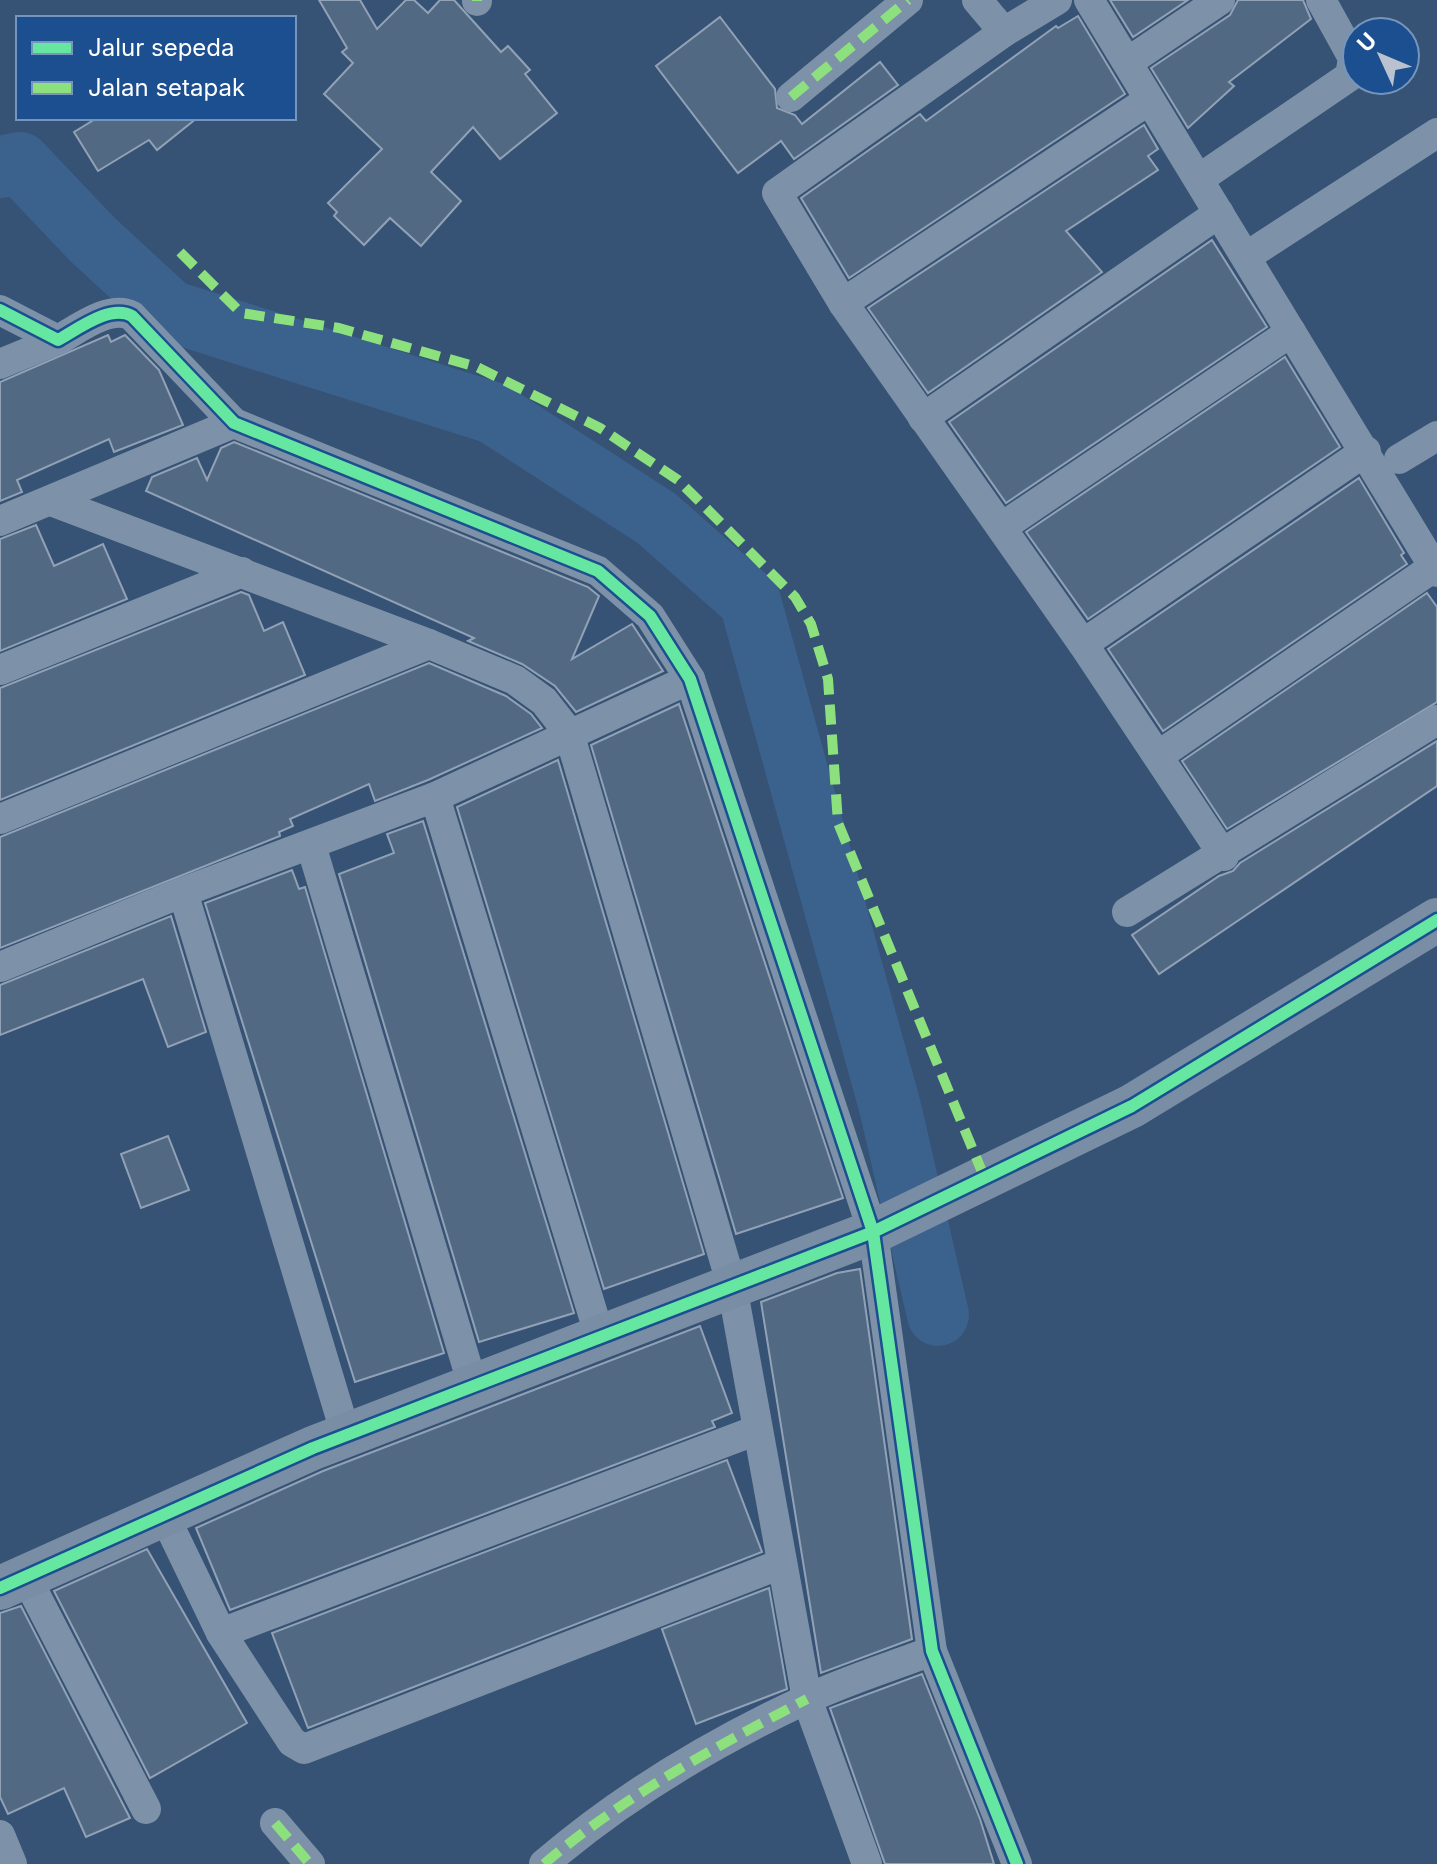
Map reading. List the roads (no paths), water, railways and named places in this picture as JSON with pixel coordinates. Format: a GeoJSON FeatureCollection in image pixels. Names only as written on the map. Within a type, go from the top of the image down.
{"type":"FeatureCollection","features":[{"type":"Feature","properties":{"kind":"street"},"geometry":{"type":"LineString","coordinates":[[791,97],[908,0]]}},
{"type":"Feature","properties":{"kind":"street"},"geometry":{"type":"LineString","coordinates":[[977,0],[1004,32]]}},
{"type":"Feature","properties":{"kind":"street"},"geometry":{"type":"LineString","coordinates":[[1057,0],[1004,32],[777,193],[843,303],[1083,644],[1224,856]]}},
{"type":"Feature","properties":{"kind":"street"},"geometry":{"type":"LineString","coordinates":[[1089,0],[1436,570],[1158,756]]}},
{"type":"Feature","properties":{"kind":"street"},"geometry":{"type":"LineString","coordinates":[[1128,62],[1220,0]]}},
{"type":"Feature","properties":{"kind":"street"},"geometry":{"type":"LineString","coordinates":[[1199,179],[1350,76],[1353,58],[1321,0]]}},
{"type":"Feature","properties":{"kind":"street"},"geometry":{"type":"LineString","coordinates":[[843,303],[1149,100]]}},
{"type":"Feature","properties":{"kind":"street"},"geometry":{"type":"LineString","coordinates":[[1247,256],[1437,133]]}},
{"type":"Feature","properties":{"kind":"street"},"geometry":{"type":"LineString","coordinates":[[923,418],[1219,213]]}},
{"type":"Feature","properties":{"kind":"street"},"geometry":{"type":"LineString","coordinates":[[0,310],[58,340]]}},
{"type":"Feature","properties":{"kind":"street"},"geometry":{"type":"LineString","coordinates":[[0,364],[58,340],[112,312],[123,311],[132,316],[234,423],[598,571],[650,616],[690,679],[888,1224],[932,1651],[1017,1864]]}},
{"type":"Feature","properties":{"kind":"street"},"geometry":{"type":"LineString","coordinates":[[1002,527],[1291,332]]}},
{"type":"Feature","properties":{"kind":"street"},"geometry":{"type":"LineString","coordinates":[[0,521],[234,423]]}},
{"type":"Feature","properties":{"kind":"street"},"geometry":{"type":"LineString","coordinates":[[1399,459],[1437,436]]}},
{"type":"Feature","properties":{"kind":"street"},"geometry":{"type":"LineString","coordinates":[[1083,644],[1366,451]]}},
{"type":"Feature","properties":{"kind":"street"},"geometry":{"type":"LineString","coordinates":[[51,501],[429,644],[515,680],[544,701],[569,733],[732,1286],[807,1699],[867,1864]]}},
{"type":"Feature","properties":{"kind":"street"},"geometry":{"type":"LineString","coordinates":[[0,670],[242,572]]}},
{"type":"Feature","properties":{"kind":"street"},"geometry":{"type":"LineString","coordinates":[[0,819],[429,644]]}},
{"type":"Feature","properties":{"kind":"street"},"geometry":{"type":"LineString","coordinates":[[0,967],[183,892],[435,797],[690,679]]}},
{"type":"Feature","properties":{"kind":"street"},"geometry":{"type":"LineString","coordinates":[[1127,912],[1224,856],[1437,720]]}},
{"type":"Feature","properties":{"kind":"street"},"geometry":{"type":"LineString","coordinates":[[435,797],[600,1337]]}},
{"type":"Feature","properties":{"kind":"street"},"geometry":{"type":"LineString","coordinates":[[311,845],[473,1386]]}},
{"type":"Feature","properties":{"kind":"street"},"geometry":{"type":"LineString","coordinates":[[183,892],[346,1435]]}},
{"type":"Feature","properties":{"kind":"street"},"geometry":{"type":"LineString","coordinates":[[146,1809],[12,1582],[346,1435],[732,1286],[888,1224],[963,1190],[1132,1106],[1437,920]]}},
{"type":"Feature","properties":{"kind":"street"},"geometry":{"type":"LineString","coordinates":[[221,1633],[757,1430]]}},
{"type":"Feature","properties":{"kind":"street"},"geometry":{"type":"LineString","coordinates":[[165,1517],[221,1633],[292,1742],[309,1749],[781,1564]]}},
{"type":"Feature","properties":{"kind":"street"},"geometry":{"type":"LineString","coordinates":[[544,1864],[572,1840],[680,1766],[807,1699],[932,1651]]}},
{"type":"Feature","properties":{"kind":"street"},"geometry":{"type":"LineString","coordinates":[[275,1823],[310,1864]]}},
{"type":"Feature","properties":{"kind":"street"},"geometry":{"type":"LineString","coordinates":[[0,1835],[12,1864]]}},
{"type":"Feature","properties":{"kind":"waterway"},"geometry":{"type":"LineString","coordinates":[[0,167],[20,163],[92,239],[170,311],[493,413],[656,518],[750,601],[890,1107],[938,1315]]}}]}
